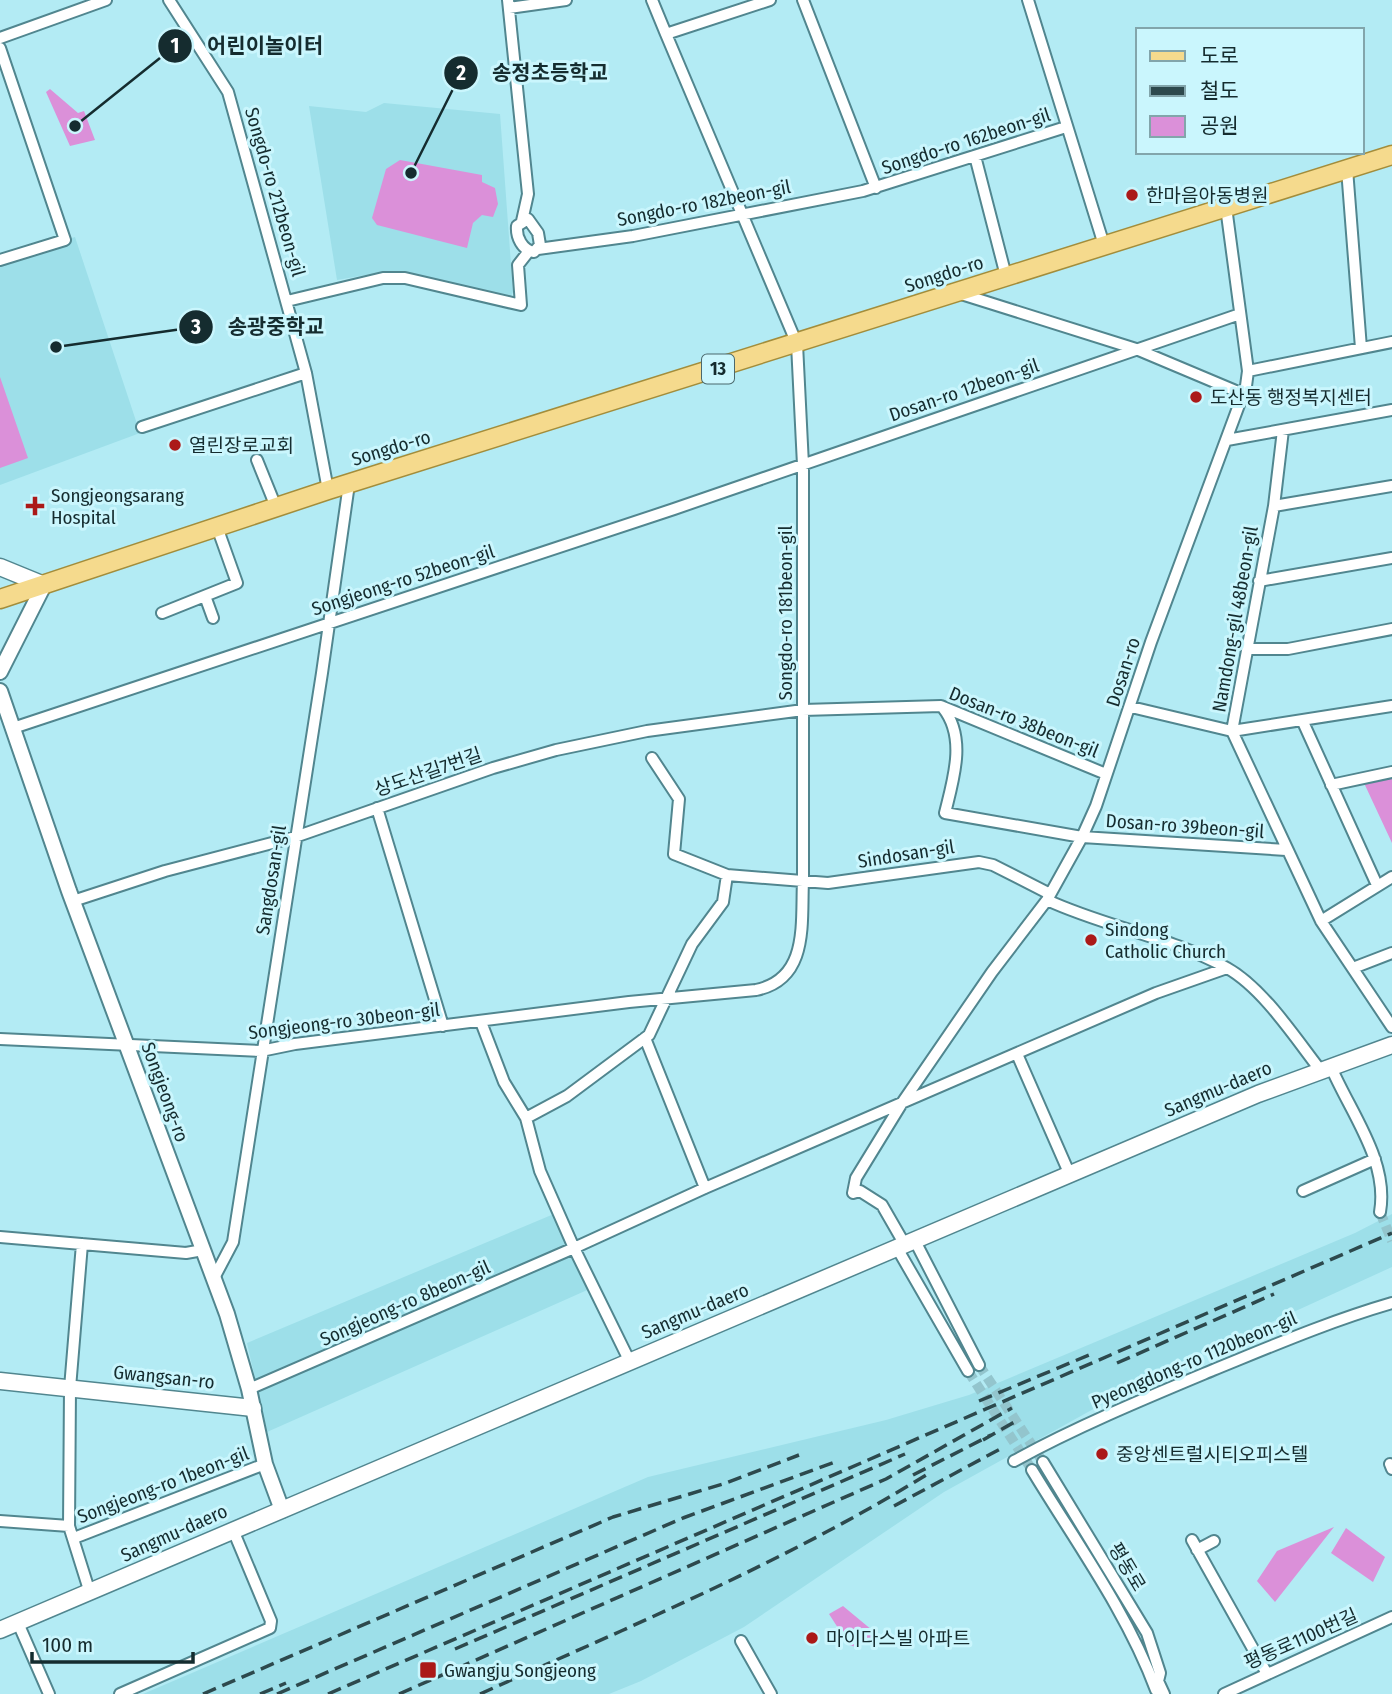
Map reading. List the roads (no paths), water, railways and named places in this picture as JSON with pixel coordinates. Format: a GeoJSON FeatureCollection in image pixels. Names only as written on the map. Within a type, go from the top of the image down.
{"type":"FeatureCollection","features":[{"type":"Feature","properties":{"kind":"main road","name":"Songdo-ro"},"geometry":{"type":"LineString","coordinates":[[0,599],[328,490],[1392,155]]}},
{"type":"Feature","properties":{"kind":"main road"},"geometry":{"type":"LineString","coordinates":[[0,567],[44,585]]}},
{"type":"Feature","properties":{"kind":"main road","name":"Sangmu-daero"},"geometry":{"type":"LineString","coordinates":[[0,1630],[1258,1094],[1392,1045]]}},
{"type":"Feature","properties":{"kind":"main road","name":"Gwangsan-ro"},"geometry":{"type":"LineString","coordinates":[[0,1381],[253,1408]]}},
{"type":"Feature","properties":{"kind":"street"},"geometry":{"type":"LineString","coordinates":[[0,37],[106,0]]}},
{"type":"Feature","properties":{"kind":"street","name":"Songdo-ro 212beon-gil"},"geometry":{"type":"LineString","coordinates":[[169,0],[229,92],[306,373],[328,490]]}},
{"type":"Feature","properties":{"kind":"street"},"geometry":{"type":"LineString","coordinates":[[522,221],[528,194],[508,4],[566,0]]}},
{"type":"Feature","properties":{"kind":"street"},"geometry":{"type":"LineString","coordinates":[[652,0],[797,344]]}},
{"type":"Feature","properties":{"kind":"street"},"geometry":{"type":"LineString","coordinates":[[666,34],[770,0]]}},
{"type":"Feature","properties":{"kind":"street"},"geometry":{"type":"LineString","coordinates":[[803,0],[876,188]]}},
{"type":"Feature","properties":{"kind":"street"},"geometry":{"type":"LineString","coordinates":[[1028,0],[1104,245]]}},
{"type":"Feature","properties":{"kind":"street"},"geometry":{"type":"LineString","coordinates":[[0,260],[65,240],[1,48]]}},
{"type":"Feature","properties":{"kind":"street","name":"Songdo-ro 162beon-gil"},"geometry":{"type":"LineString","coordinates":[[876,188],[1066,127]]}},
{"type":"Feature","properties":{"kind":"street"},"geometry":{"type":"LineString","coordinates":[[975,156],[1006,276]]}},
{"type":"Feature","properties":{"kind":"street"},"geometry":{"type":"LineString","coordinates":[[1347,169],[1362,348]]}},
{"type":"Feature","properties":{"kind":"street","name":"Songdo-ro 182beon-gil"},"geometry":{"type":"LineString","coordinates":[[533,250],[741,215],[876,188]]}},
{"type":"Feature","properties":{"kind":"street","name":"Dosan-ro"},"geometry":{"type":"LineString","coordinates":[[906,1245],[882,1205],[860,1191],[853,1193],[856,1178],[902,1103],[992,972],[1049,897],[1082,836],[1107,774],[1150,642],[1243,394],[1248,371],[1226,206]]}},
{"type":"Feature","properties":{"kind":"street"},"geometry":{"type":"LineString","coordinates":[[287,301],[383,278],[405,278],[521,305],[518,265],[533,250],[540,239],[527,219],[517,226],[517,235],[533,250]]}},
{"type":"Feature","properties":{"kind":"street"},"geometry":{"type":"LineString","coordinates":[[955,292],[1136,349],[1243,394]]}},
{"type":"Feature","properties":{"kind":"street","name":"Dosan-ro 12beon-gil"},"geometry":{"type":"LineString","coordinates":[[803,465],[1240,314]]}},
{"type":"Feature","properties":{"kind":"street"},"geometry":{"type":"LineString","coordinates":[[1248,371],[1392,342]]}},
{"type":"Feature","properties":{"kind":"street","name":"Songdo-ro 181beon-gil"},"geometry":{"type":"LineString","coordinates":[[788,973],[797,958],[801,940],[803,881],[803,465],[797,344]]}},
{"type":"Feature","properties":{"kind":"street"},"geometry":{"type":"LineString","coordinates":[[142,427],[306,373]]}},
{"type":"Feature","properties":{"kind":"street"},"geometry":{"type":"LineString","coordinates":[[1227,440],[1392,410]]}},
{"type":"Feature","properties":{"kind":"street","name":"Namdong-gil 48beon-gil"},"geometry":{"type":"LineString","coordinates":[[1283,430],[1274,506],[1232,731],[1321,921],[1353,968]]}},
{"type":"Feature","properties":{"kind":"street"},"geometry":{"type":"LineString","coordinates":[[257,460],[276,507]]}},
{"type":"Feature","properties":{"kind":"street","name":"Songjeong-ro 52beon-gil"},"geometry":{"type":"LineString","coordinates":[[13,728],[803,465]]}},
{"type":"Feature","properties":{"kind":"street","name":"Sangdosan-gil"},"geometry":{"type":"LineString","coordinates":[[214,1278],[233,1242],[349,484]]}},
{"type":"Feature","properties":{"kind":"street"},"geometry":{"type":"LineString","coordinates":[[1274,506],[1392,486]]}},
{"type":"Feature","properties":{"kind":"street"},"geometry":{"type":"LineString","coordinates":[[162,613],[237,583],[217,527]]}},
{"type":"Feature","properties":{"kind":"street"},"geometry":{"type":"LineString","coordinates":[[1259,581],[1392,558]]}},
{"type":"Feature","properties":{"kind":"street"},"geometry":{"type":"LineString","coordinates":[[0,672],[44,585]]}},
{"type":"Feature","properties":{"kind":"street"},"geometry":{"type":"LineString","coordinates":[[205,596],[213,618]]}},
{"type":"Feature","properties":{"kind":"street"},"geometry":{"type":"LineString","coordinates":[[1248,649],[1288,649],[1392,629]]}},
{"type":"Feature","properties":{"kind":"street","name":"Songjeong-ro"},"geometry":{"type":"LineString","coordinates":[[0,691],[73,901],[214,1278],[249,1389],[265,1464],[282,1510]]}},
{"type":"Feature","properties":{"kind":"street","name":"Dosan-ro 38beon-gil"},"geometry":{"type":"LineString","coordinates":[[803,710],[941,706],[1107,774]]}},
{"type":"Feature","properties":{"kind":"street","name":"Dosan-ro 39beon-gil"},"geometry":{"type":"LineString","coordinates":[[941,706],[953,724],[957,751],[945,813],[1082,836],[1286,850]]}},
{"type":"Feature","properties":{"kind":"street"},"geometry":{"type":"LineString","coordinates":[[1130,707],[1232,731],[1392,706]]}},
{"type":"Feature","properties":{"kind":"street","name":"상도산길7번길"},"geometry":{"type":"LineString","coordinates":[[73,901],[165,871],[295,837],[494,768],[578,745],[648,731],[803,710]]}},
{"type":"Feature","properties":{"kind":"street"},"geometry":{"type":"LineString","coordinates":[[1303,722],[1377,885]]}},
{"type":"Feature","properties":{"kind":"street"},"geometry":{"type":"LineString","coordinates":[[652,758],[679,799],[674,854],[727,875],[803,881]]}},
{"type":"Feature","properties":{"kind":"street"},"geometry":{"type":"LineString","coordinates":[[1331,785],[1392,772]]}},
{"type":"Feature","properties":{"kind":"street"},"geometry":{"type":"LineString","coordinates":[[377,808],[443,1026]]}},
{"type":"Feature","properties":{"kind":"street","name":"Sindosan-gil"},"geometry":{"type":"LineString","coordinates":[[803,881],[849,882],[979,862],[993,865],[1049,897],[1155,937],[1227,968],[1263,1000],[1326,1069],[1375,1160],[1384,1204]]}},
{"type":"Feature","properties":{"kind":"street"},"geometry":{"type":"LineString","coordinates":[[526,1118],[567,1096],[645,1038],[657,1022],[664,999],[703,926],[723,902],[727,875]]}},
{"type":"Feature","properties":{"kind":"street"},"geometry":{"type":"LineString","coordinates":[[1321,921],[1392,877]]}},
{"type":"Feature","properties":{"kind":"street"},"geometry":{"type":"LineString","coordinates":[[1392,953],[1353,968],[1392,1027]]}},
{"type":"Feature","properties":{"kind":"street"},"geometry":{"type":"LineString","coordinates":[[902,1103],[1156,993],[1227,968]]}},
{"type":"Feature","properties":{"kind":"street","name":"Songjeong-ro 30beon-gil"},"geometry":{"type":"LineString","coordinates":[[0,1038],[261,1051],[443,1026],[768,988],[788,973]]}},
{"type":"Feature","properties":{"kind":"street"},"geometry":{"type":"LineString","coordinates":[[481,1022],[504,1082],[526,1118],[540,1171],[574,1248],[631,1362]]}},
{"type":"Feature","properties":{"kind":"street"},"geometry":{"type":"LineString","coordinates":[[645,1038],[705,1188]]}},
{"type":"Feature","properties":{"kind":"street"},"geometry":{"type":"LineString","coordinates":[[1017,1054],[1070,1175]]}},
{"type":"Feature","properties":{"kind":"street","name":"Songjeong-ro 8beon-gil"},"geometry":{"type":"LineString","coordinates":[[249,1389],[902,1103]]}},
{"type":"Feature","properties":{"kind":"street"},"geometry":{"type":"LineString","coordinates":[[1303,1191],[1375,1160]]}},
{"type":"Feature","properties":{"kind":"street"},"geometry":{"type":"LineString","coordinates":[[0,1237],[186,1253],[203,1250]]}},
{"type":"Feature","properties":{"kind":"street"},"geometry":{"type":"LineString","coordinates":[[82,1244],[70,1388],[69,1526],[90,1593]]}},
{"type":"Feature","properties":{"kind":"street"},"geometry":{"type":"LineString","coordinates":[[906,1245],[979,1365]]}},
{"type":"Feature","properties":{"kind":"street"},"geometry":{"type":"LineString","coordinates":[[906,1245],[968,1371]]}},
{"type":"Feature","properties":{"kind":"street","name":"Pyeongdong-ro 1120beon-gil"},"geometry":{"type":"LineString","coordinates":[[1014,1461],[1164,1390],[1335,1320],[1392,1303]]}},
{"type":"Feature","properties":{"kind":"street","name":"평동로"},"geometry":{"type":"LineString","coordinates":[[1043,1462],[1147,1633],[1160,1673],[1158,1681],[1164,1694]]}},
{"type":"Feature","properties":{"kind":"street","name":"Songjeong-ro 1beon-gil"},"geometry":{"type":"LineString","coordinates":[[74,1538],[265,1464]]}},
{"type":"Feature","properties":{"kind":"street","name":"평동로"},"geometry":{"type":"LineString","coordinates":[[1032,1470],[1145,1661],[1158,1694]]}},
{"type":"Feature","properties":{"kind":"street","name":"Songjeong-ro 1beon-gil"},"geometry":{"type":"LineString","coordinates":[[0,1521],[69,1526]]}},
{"type":"Feature","properties":{"kind":"street"},"geometry":{"type":"LineString","coordinates":[[120,1694],[270,1628],[271,1621],[233,1530]]}},
{"type":"Feature","properties":{"kind":"street"},"geometry":{"type":"LineString","coordinates":[[1214,1541],[1195,1545],[1266,1672]]}},
{"type":"Feature","properties":{"kind":"street","name":"평동로1100번길"},"geometry":{"type":"LineString","coordinates":[[1224,1694],[1266,1672],[1392,1617]]}},
{"type":"Feature","properties":{"kind":"street"},"geometry":{"type":"LineString","coordinates":[[18,1623],[50,1694]]}},
{"type":"Feature","properties":{"kind":"street"},"geometry":{"type":"LineString","coordinates":[[741,1641],[771,1694]]}},
{"type":"Feature","properties":{"kind":"street"},"geometry":{"type":"LineString","coordinates":[[1160,1673],[1172,1694]]}},
{"type":"Feature","properties":{"kind":"tunnel"},"geometry":{"type":"LineString","coordinates":[[1380,1212],[1392,1241]]}},
{"type":"Feature","properties":{"kind":"tunnel"},"geometry":{"type":"LineString","coordinates":[[979,1365],[1043,1462]]}},
{"type":"Feature","properties":{"kind":"tunnel"},"geometry":{"type":"LineString","coordinates":[[968,1371],[1032,1470]]}},
{"type":"Feature","properties":{"kind":"railway"},"geometry":{"type":"LineString","coordinates":[[328,1694],[1392,1233]]}},
{"type":"Feature","properties":{"kind":"railway"},"geometry":{"type":"LineString","coordinates":[[1117,1363],[1274,1294]]}},
{"type":"Feature","properties":{"kind":"railway"},"geometry":{"type":"LineString","coordinates":[[979,1401],[1089,1355]]}},
{"type":"Feature","properties":{"kind":"railway"},"geometry":{"type":"LineString","coordinates":[[399,1694],[886,1479],[1012,1408]]}},
{"type":"Feature","properties":{"kind":"railway"},"geometry":{"type":"LineString","coordinates":[[983,1440],[1018,1420]]}},
{"type":"Feature","properties":{"kind":"railway"},"geometry":{"type":"LineString","coordinates":[[913,1475],[991,1435]]}},
{"type":"Feature","properties":{"kind":"railway"},"geometry":{"type":"LineString","coordinates":[[894,1506],[1002,1448]]}},
{"type":"Feature","properties":{"kind":"railway"},"geometry":{"type":"LineString","coordinates":[[455,1649],[905,1454]]}},
{"type":"Feature","properties":{"kind":"railway"},"geometry":{"type":"LineString","coordinates":[[203,1694],[613,1517],[723,1484],[799,1455]]}},
{"type":"Feature","properties":{"kind":"railway"},"geometry":{"type":"LineString","coordinates":[[277,1694],[683,1518],[835,1462]]}},
{"type":"Feature","properties":{"kind":"railway"},"geometry":{"type":"LineString","coordinates":[[480,1694],[763,1565],[873,1507],[926,1475]]}},
{"type":"Feature","properties":{"kind":"railway"},"geometry":{"type":"LineString","coordinates":[[260,1694],[286,1683]]}},
{"type":"Feature","properties":{"kind":"place","name":"어린이놀이터"},"geometry":{"type":"Point","coordinates":[75,126]}},
{"type":"Feature","properties":{"kind":"place","name":"송정초등학교"},"geometry":{"type":"Point","coordinates":[411,173]}},
{"type":"Feature","properties":{"kind":"place","name":"한마음아동병원"},"geometry":{"type":"Point","coordinates":[1132,195]}},
{"type":"Feature","properties":{"kind":"place","name":"송광중학교"},"geometry":{"type":"Point","coordinates":[56,347]}},
{"type":"Feature","properties":{"kind":"place","name":"도산동 행정복지센터"},"geometry":{"type":"Point","coordinates":[1196,397]}},
{"type":"Feature","properties":{"kind":"place","name":"열린장로교회"},"geometry":{"type":"Point","coordinates":[175,445]}},
{"type":"Feature","properties":{"kind":"place","name":"Songjeongsarang Hospital"},"geometry":{"type":"Point","coordinates":[35,506]}},
{"type":"Feature","properties":{"kind":"place","name":"Sindong Catholic Church"},"geometry":{"type":"Point","coordinates":[1091,940]}},
{"type":"Feature","properties":{"kind":"place","name":"중앙센트럴시티오피스텔"},"geometry":{"type":"Point","coordinates":[1102,1454]}},
{"type":"Feature","properties":{"kind":"place","name":"마이다스빌 아파트"},"geometry":{"type":"Point","coordinates":[812,1638]}},
{"type":"Feature","properties":{"kind":"place","name":"Gwangju Songjeong"},"geometry":{"type":"Point","coordinates":[428,1670]}}]}
